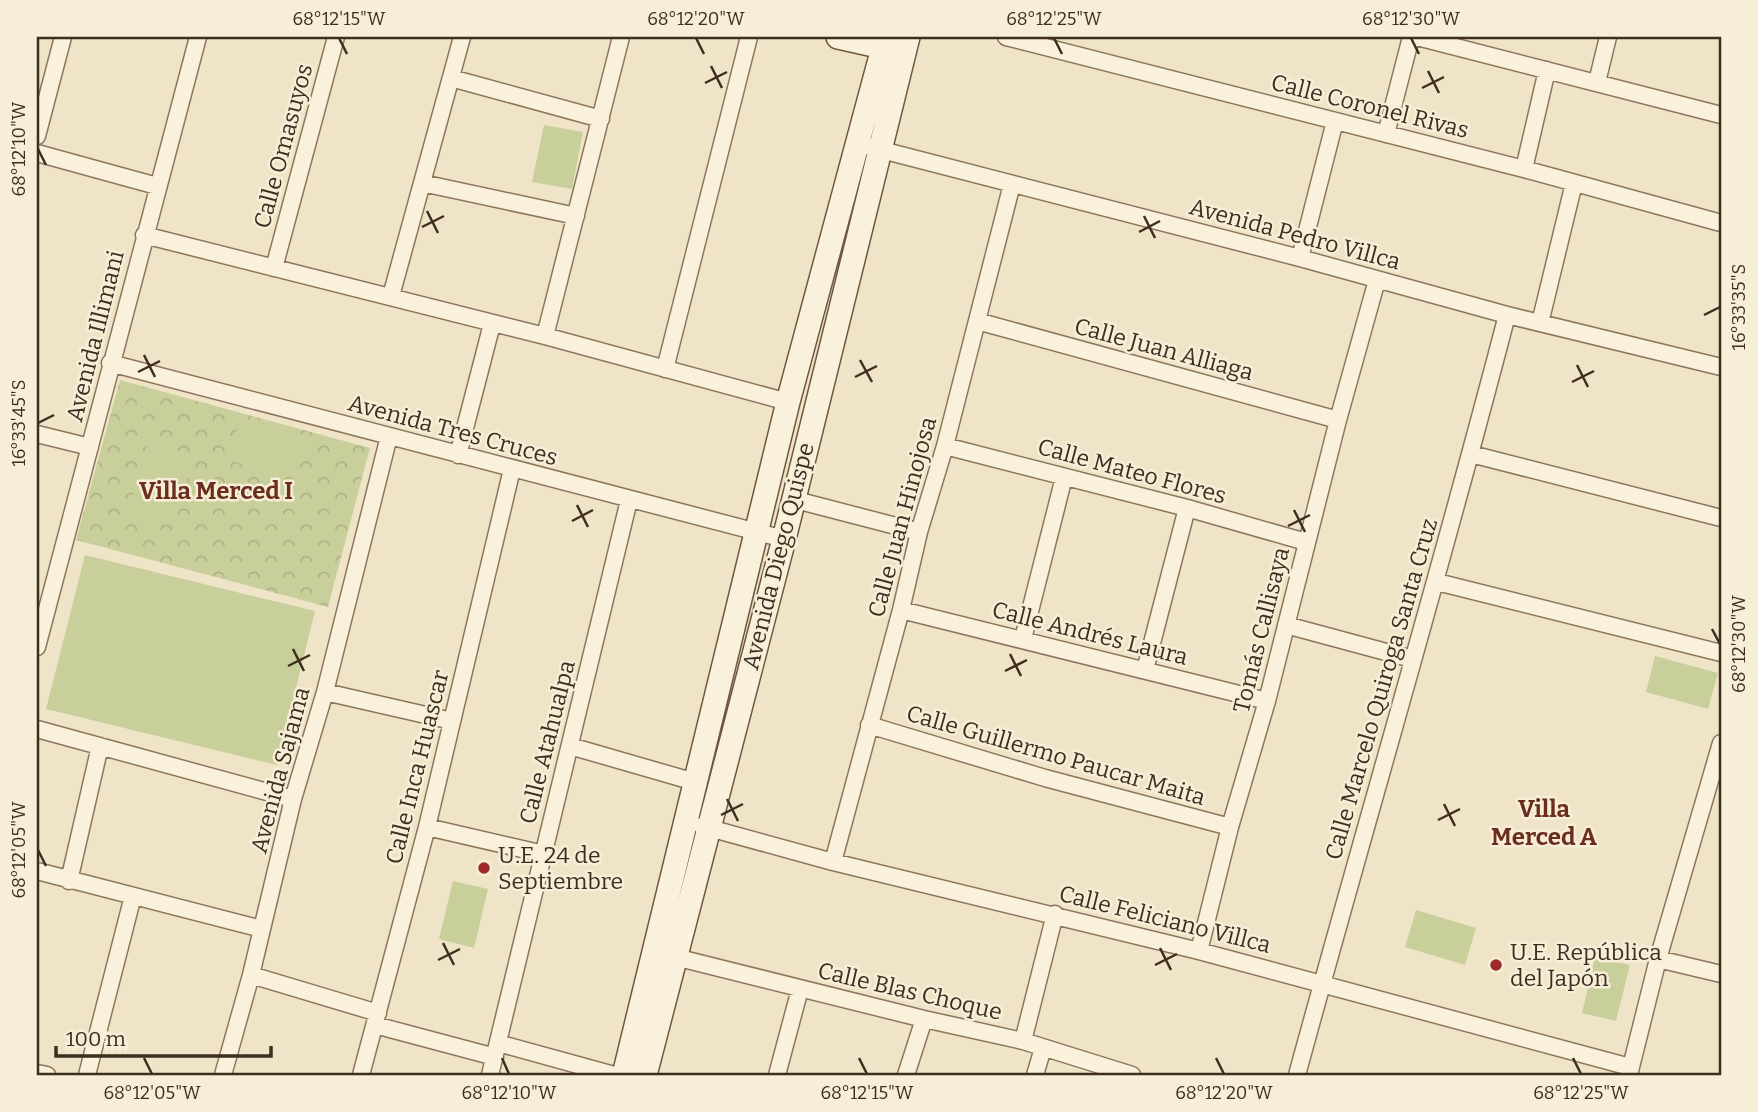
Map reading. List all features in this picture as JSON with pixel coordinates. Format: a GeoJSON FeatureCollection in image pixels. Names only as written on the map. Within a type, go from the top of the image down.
{"type":"FeatureCollection","features":[{"type":"Feature","properties":{"kind":"street"},"geometry":{"type":"LineString","coordinates":[[37,136],[63,37]]}},
{"type":"Feature","properties":{"kind":"street","name":"Avenida Illimani"},"geometry":{"type":"LineString","coordinates":[[37,648],[110,362],[198,37]]}},
{"type":"Feature","properties":{"kind":"street","name":"Calle Omasuyos"},"geometry":{"type":"LineString","coordinates":[[274,268],[336,37]]}},
{"type":"Feature","properties":{"kind":"street"},"geometry":{"type":"LineString","coordinates":[[391,296],[462,37]]}},
{"type":"Feature","properties":{"kind":"street"},"geometry":{"type":"LineString","coordinates":[[545,336],[621,37]]}},
{"type":"Feature","properties":{"kind":"street"},"geometry":{"type":"LineString","coordinates":[[665,369],[749,37]]}},
{"type":"Feature","properties":{"kind":"street"},"geometry":{"type":"LineString","coordinates":[[838,37],[895,43]]}},
{"type":"Feature","properties":{"kind":"street","name":"Calle Coronel Rivas"},"geometry":{"type":"LineString","coordinates":[[1006,37],[1524,169],[1721,223]]}},
{"type":"Feature","properties":{"kind":"street"},"geometry":{"type":"LineString","coordinates":[[1386,134],[1411,37]]}},
{"type":"Feature","properties":{"kind":"street"},"geometry":{"type":"LineString","coordinates":[[1417,37],[1721,115]]}},
{"type":"Feature","properties":{"kind":"street"},"geometry":{"type":"LineString","coordinates":[[1597,82],[1608,37]]}},
{"type":"Feature","properties":{"kind":"street","name":"Avenida Diego Quispe"},"geometry":{"type":"LineString","coordinates":[[645,1075],[675,957],[697,825],[695,782],[755,533],[858,142],[895,43]]}},
{"type":"Feature","properties":{"kind":"street","name":"Avenida Diego Quispe"},"geometry":{"type":"LineString","coordinates":[[624,1075],[784,539],[880,151],[895,43]]}},
{"type":"Feature","properties":{"kind":"street"},"geometry":{"type":"LineString","coordinates":[[1524,169],[1547,70]]}},
{"type":"Feature","properties":{"kind":"street"},"geometry":{"type":"LineString","coordinates":[[451,78],[601,118]]}},
{"type":"Feature","properties":{"kind":"street"},"geometry":{"type":"LineString","coordinates":[[1300,258],[1335,121]]}},
{"type":"Feature","properties":{"kind":"street","name":"Avenida Pedro Villca"},"geometry":{"type":"LineString","coordinates":[[858,142],[880,151],[1300,258],[1507,315],[1721,367]]}},
{"type":"Feature","properties":{"kind":"street"},"geometry":{"type":"LineString","coordinates":[[37,153],[157,186]]}},
{"type":"Feature","properties":{"kind":"street"},"geometry":{"type":"LineString","coordinates":[[422,183],[576,216]]}},
{"type":"Feature","properties":{"kind":"street"},"geometry":{"type":"LineString","coordinates":[[1540,323],[1574,183]]}},
{"type":"Feature","properties":{"kind":"street","name":"Calle Juan Hinojosa"},"geometry":{"type":"LineString","coordinates":[[833,862],[1012,184]]}},
{"type":"Feature","properties":{"kind":"street"},"geometry":{"type":"LineString","coordinates":[[144,235],[391,296],[788,402]]}},
{"type":"Feature","properties":{"kind":"street","name":"Tomás Callisaya"},"geometry":{"type":"LineString","coordinates":[[1199,951],[1377,280]]}},
{"type":"Feature","properties":{"kind":"street","name":"Calle Marcelo Quiroga Santa Cruz"},"geometry":{"type":"LineString","coordinates":[[1297,1075],[1412,659],[1437,582],[1507,315]]}},
{"type":"Feature","properties":{"kind":"street","name":"Calle Juan Alliaga"},"geometry":{"type":"LineString","coordinates":[[977,321],[1338,420]]}},
{"type":"Feature","properties":{"kind":"street"},"geometry":{"type":"LineString","coordinates":[[458,455],[492,324]]}},
{"type":"Feature","properties":{"kind":"street","name":"Avenida Tres Cruces"},"geometry":{"type":"LineString","coordinates":[[110,362],[784,539]]}},
{"type":"Feature","properties":{"kind":"street"},"geometry":{"type":"LineString","coordinates":[[37,434],[90,447]]}},
{"type":"Feature","properties":{"kind":"street","name":"Avenida Sajama"},"geometry":{"type":"LineString","coordinates":[[223,1075],[251,975],[293,799],[325,692],[389,436]]}},
{"type":"Feature","properties":{"kind":"street","name":"Calle Mateo Flores"},"geometry":{"type":"LineString","coordinates":[[945,446],[1187,508],[1306,542]]}},
{"type":"Feature","properties":{"kind":"street"},"geometry":{"type":"LineString","coordinates":[[1471,454],[1721,518]]}},
{"type":"Feature","properties":{"kind":"street","name":"Calle Inca Huascar"},"geometry":{"type":"LineString","coordinates":[[361,1075],[427,827],[512,469]]}},
{"type":"Feature","properties":{"kind":"street"},"geometry":{"type":"LineString","coordinates":[[1023,639],[1064,477]]}},
{"type":"Feature","properties":{"kind":"street"},"geometry":{"type":"LineString","coordinates":[[792,499],[919,532]]}},
{"type":"Feature","properties":{"kind":"street","name":"Calle Atahualpa"},"geometry":{"type":"LineString","coordinates":[[490,1075],[629,500]]}},
{"type":"Feature","properties":{"kind":"street"},"geometry":{"type":"LineString","coordinates":[[1145,670],[1187,508]]}},
{"type":"Feature","properties":{"kind":"street"},"geometry":{"type":"LineString","coordinates":[[1437,582],[1721,653]]}},
{"type":"Feature","properties":{"kind":"street","name":"Calle Andrés Laura"},"geometry":{"type":"LineString","coordinates":[[901,610],[1267,701]]}},
{"type":"Feature","properties":{"kind":"street"},"geometry":{"type":"LineString","coordinates":[[1286,625],[1412,659]]}},
{"type":"Feature","properties":{"kind":"street"},"geometry":{"type":"LineString","coordinates":[[325,692],[452,721]]}},
{"type":"Feature","properties":{"kind":"street","name":"Calle Guillermo Paucar Maita"},"geometry":{"type":"LineString","coordinates":[[869,725],[1045,778],[1230,827]]}},
{"type":"Feature","properties":{"kind":"street"},"geometry":{"type":"LineString","coordinates":[[37,729],[293,799]]}},
{"type":"Feature","properties":{"kind":"street"},"geometry":{"type":"LineString","coordinates":[[1630,1071],[1658,959],[1721,743]]}},
{"type":"Feature","properties":{"kind":"street"},"geometry":{"type":"LineString","coordinates":[[69,881],[100,746]]}},
{"type":"Feature","properties":{"kind":"street"},"geometry":{"type":"LineString","coordinates":[[569,746],[695,782]]}},
{"type":"Feature","properties":{"kind":"street","name":"Calle Feliciano Villca"},"geometry":{"type":"LineString","coordinates":[[697,825],[833,862],[1199,951],[1630,1071]]}},
{"type":"Feature","properties":{"kind":"street"},"geometry":{"type":"LineString","coordinates":[[427,827],[544,854]]}},
{"type":"Feature","properties":{"kind":"street"},"geometry":{"type":"LineString","coordinates":[[37,871],[262,929]]}},
{"type":"Feature","properties":{"kind":"street"},"geometry":{"type":"LineString","coordinates":[[87,1075],[133,896]]}},
{"type":"Feature","properties":{"kind":"street"},"geometry":{"type":"LineString","coordinates":[[1023,1041],[1055,914]]}},
{"type":"Feature","properties":{"kind":"street","name":"Calle Blas Choque"},"geometry":{"type":"LineString","coordinates":[[675,957],[1023,1041],[1132,1075]]}},
{"type":"Feature","properties":{"kind":"street"},"geometry":{"type":"LineString","coordinates":[[1658,959],[1721,974]]}},
{"type":"Feature","properties":{"kind":"street"},"geometry":{"type":"LineString","coordinates":[[251,975],[377,1019],[496,1050],[614,1075]]}},
{"type":"Feature","properties":{"kind":"street"},"geometry":{"type":"LineString","coordinates":[[777,1075],[800,989]]}},
{"type":"Feature","properties":{"kind":"street"},"geometry":{"type":"LineString","coordinates":[[905,1075],[924,1019]]}},
{"type":"Feature","properties":{"kind":"street"},"geometry":{"type":"LineString","coordinates":[[1035,1075],[1043,1048]]}},
{"type":"Feature","properties":{"kind":"street"},"geometry":{"type":"LineString","coordinates":[[37,1073],[47,1075]]}},
{"type":"Feature","properties":{"kind":"green space"},"geometry":{"type":"Polygon","coordinates":[[[544,125],[583,132],[572,189],[532,182],[544,125]]]}},
{"type":"Feature","properties":{"kind":"green space"},"geometry":{"type":"Polygon","coordinates":[[[120,380],[370,448],[328,607],[76,540],[120,380]]]}},
{"type":"Feature","properties":{"kind":"green space"},"geometry":{"type":"Polygon","coordinates":[[[240,418],[302,435],[290,477],[228,460],[240,418]]]}},
{"type":"Feature","properties":{"kind":"green space"},"geometry":{"type":"Polygon","coordinates":[[[148,443],[193,455],[173,526],[128,514],[148,443]]]}},
{"type":"Feature","properties":{"kind":"green space"},"geometry":{"type":"Polygon","coordinates":[[[85,555],[315,611],[277,765],[46,709],[85,555]]]}},
{"type":"Feature","properties":{"kind":"green space"},"geometry":{"type":"Polygon","coordinates":[[[1655,656],[1718,673],[1708,709],[1646,692],[1655,656]]]}},
{"type":"Feature","properties":{"kind":"green space"},"geometry":{"type":"Polygon","coordinates":[[[453,881],[488,889],[474,948],[439,939],[453,881]]]}},
{"type":"Feature","properties":{"kind":"green space"},"geometry":{"type":"Polygon","coordinates":[[[1416,910],[1476,928],[1465,965],[1405,947],[1416,910]]]}},
{"type":"Feature","properties":{"kind":"green space"},"geometry":{"type":"Polygon","coordinates":[[[1595,957],[1630,965],[1616,1021],[1582,1013],[1595,957]]]}},
{"type":"Feature","properties":{"kind":"place","name":"U.E. 24 de Septiembre"},"geometry":{"type":"Point","coordinates":[484,868]}},
{"type":"Feature","properties":{"kind":"place","name":"U.E. República del Japón"},"geometry":{"type":"Point","coordinates":[1496,965]}},
{"type":"Feature","properties":{"kind":"district","name":"Villa Merced I"},"geometry":{"type":"Point","coordinates":[216,491]}},
{"type":"Feature","properties":{"kind":"district","name":"Villa Merced A"},"geometry":{"type":"Point","coordinates":[1544,823]}}]}
